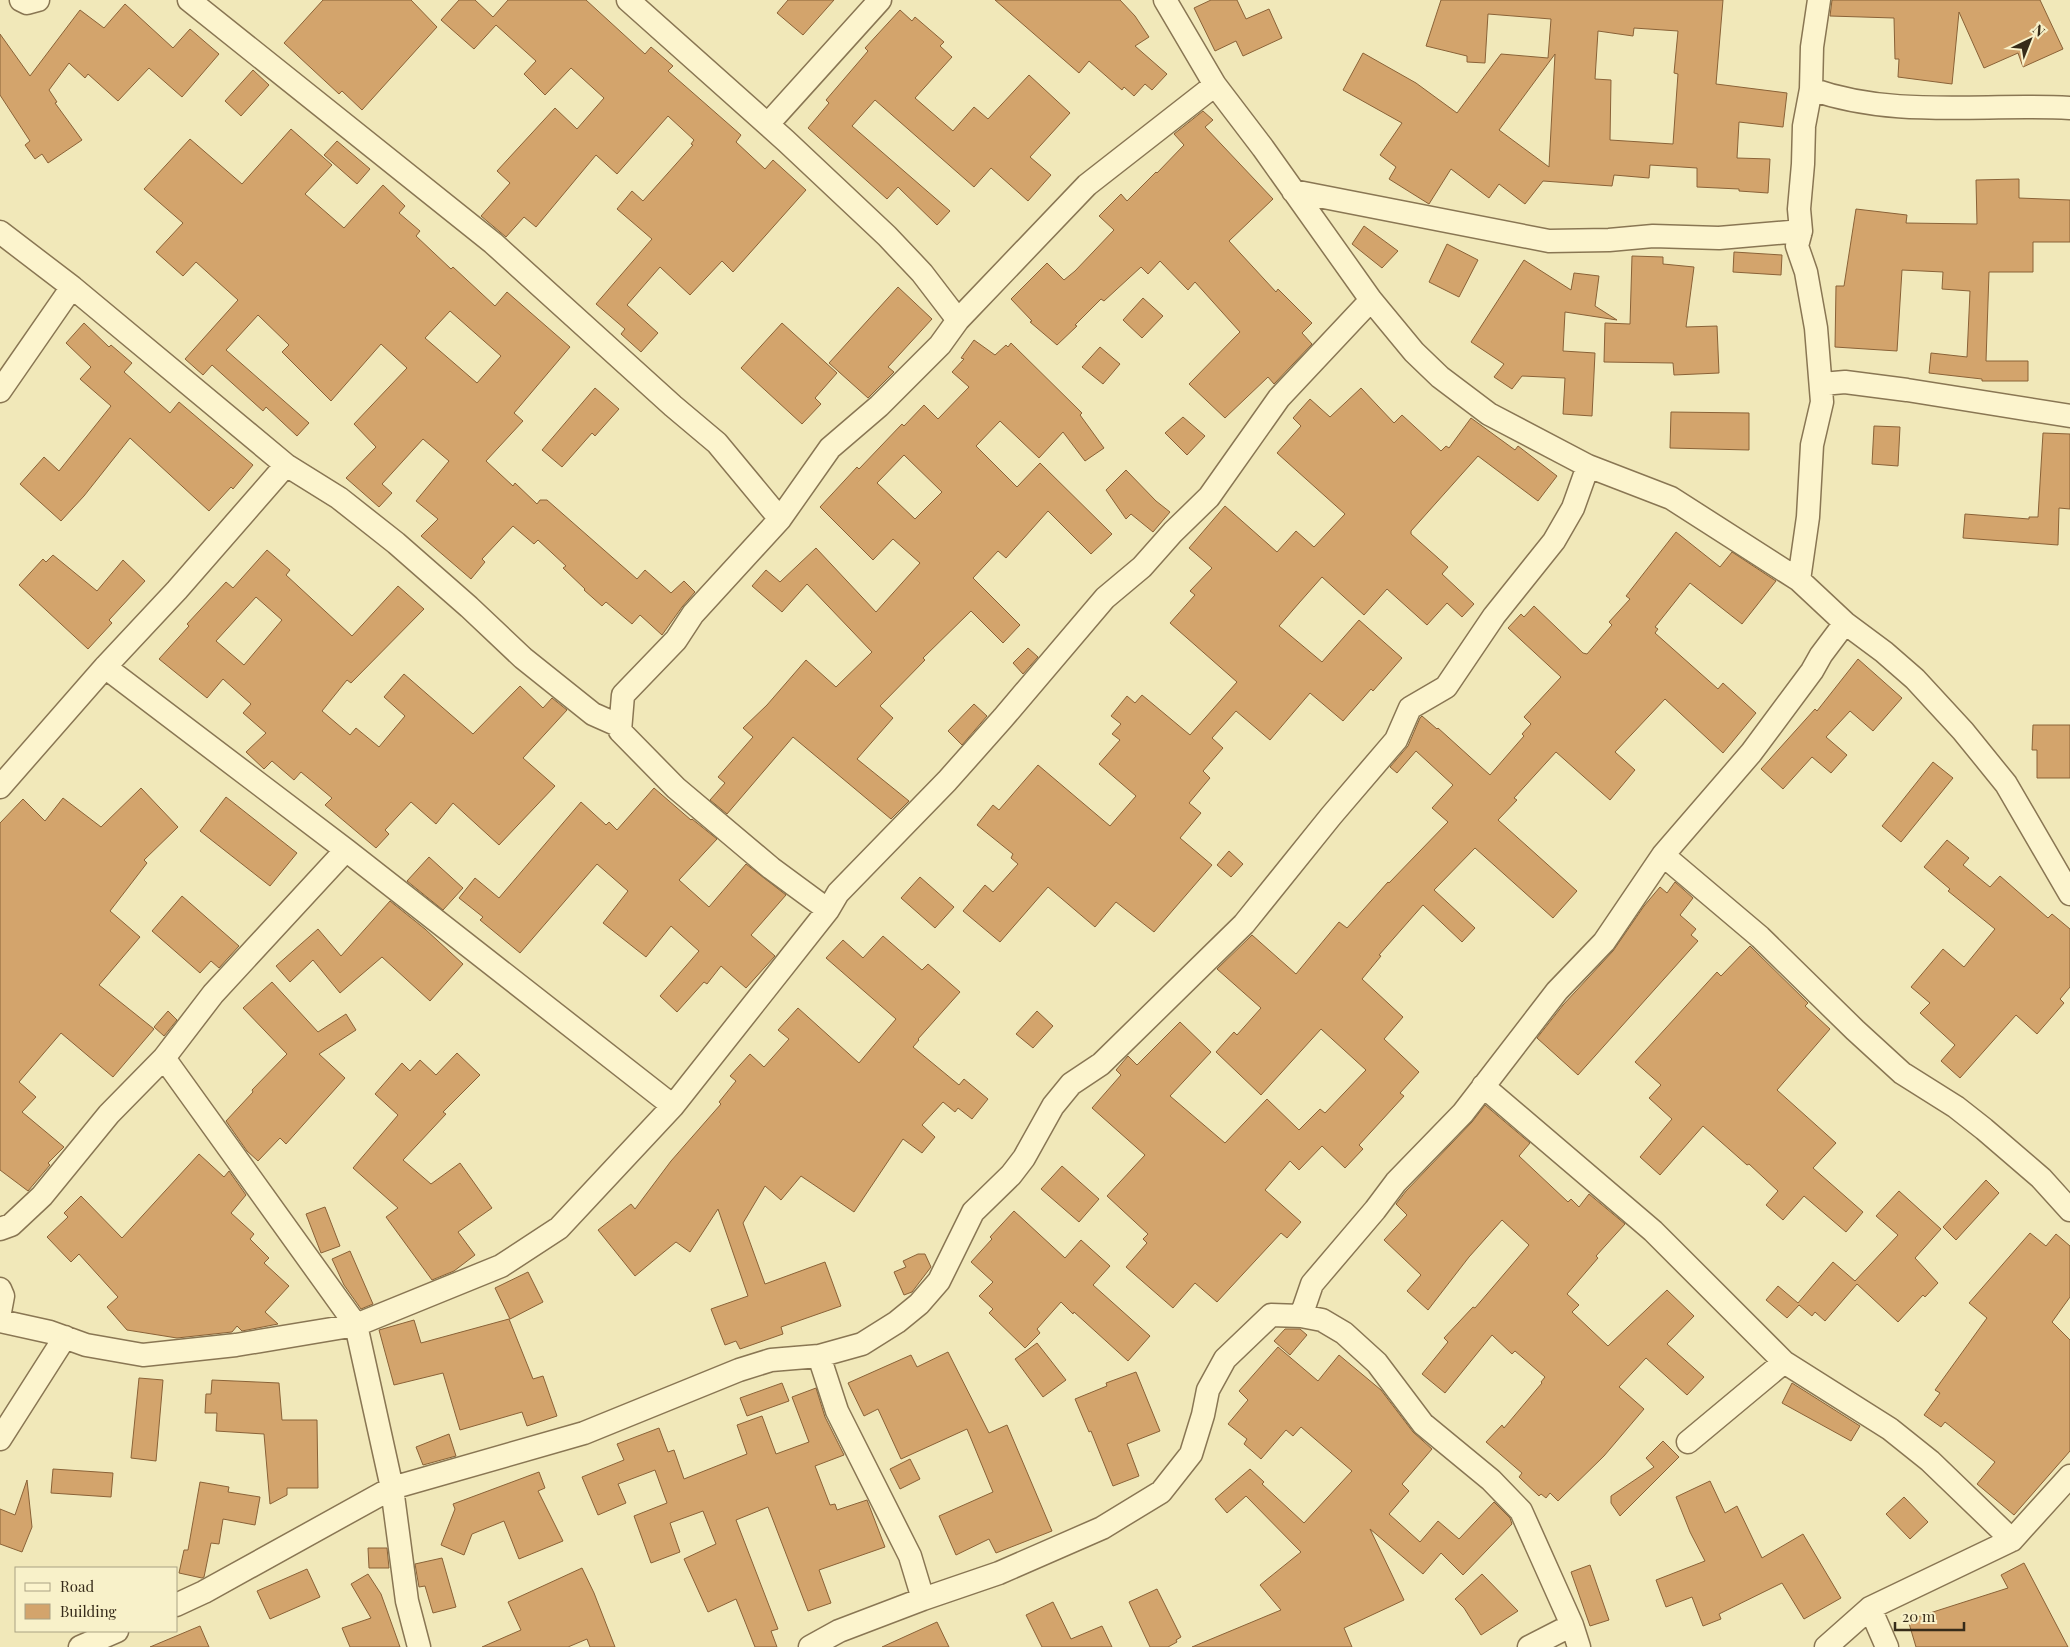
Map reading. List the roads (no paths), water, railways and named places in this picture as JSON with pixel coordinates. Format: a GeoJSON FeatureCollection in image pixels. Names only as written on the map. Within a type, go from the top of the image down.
{"type":"FeatureCollection","features":[{"type":"Feature","properties":{"kind":"street"},"geometry":{"type":"LineString","coordinates":[[22,0],[27,3],[38,0]]}},
{"type":"Feature","properties":{"kind":"street"},"geometry":{"type":"LineString","coordinates":[[190,0],[493,243],[673,406],[717,443],[780,519]]}},
{"type":"Feature","properties":{"kind":"street"},"geometry":{"type":"LineString","coordinates":[[628,0],[768,124],[887,236],[922,273],[958,320]]}},
{"type":"Feature","properties":{"kind":"street"},"geometry":{"type":"LineString","coordinates":[[768,124],[880,0]]}},
{"type":"Feature","properties":{"kind":"street"},"geometry":{"type":"LineString","coordinates":[[1166,0],[1215,85],[1370,300],[1414,352],[1440,378],[1488,414],[1588,466],[1671,498],[1799,580],[1844,623],[1884,652],[1915,679],[1963,731],[2006,784],[2070,894]]}},
{"type":"Feature","properties":{"kind":"street"},"geometry":{"type":"LineString","coordinates":[[1799,580],[1808,516],[1812,445],[1822,402],[1816,328],[1808,282],[1797,246],[1800,231],[1799,209],[1804,126],[1811,89],[1812,47],[1819,0]]}},
{"type":"Feature","properties":{"kind":"street"},"geometry":{"type":"LineString","coordinates":[[828,910],[771,868],[676,788],[620,731],[623,695],[676,640],[693,614],[780,519],[830,448],[879,406],[940,345],[958,320],[1087,185],[1215,85]]}},
{"type":"Feature","properties":{"kind":"street"},"geometry":{"type":"LineString","coordinates":[[1811,89],[1866,103],[1909,108],[1951,109],[2036,106],[2070,108]]}},
{"type":"Feature","properties":{"kind":"street"},"geometry":{"type":"LineString","coordinates":[[1293,191],[1549,241],[1609,240],[1653,236],[1719,238],[1800,231]]}},
{"type":"Feature","properties":{"kind":"street"},"geometry":{"type":"LineString","coordinates":[[0,232],[72,288],[286,465],[346,503],[396,543],[469,606],[523,658],[593,714],[620,726]]}},
{"type":"Feature","properties":{"kind":"street"},"geometry":{"type":"LineString","coordinates":[[0,391],[72,288]]}},
{"type":"Feature","properties":{"kind":"street"},"geometry":{"type":"LineString","coordinates":[[0,1321],[65,1337],[86,1345],[143,1355],[236,1345],[356,1326],[501,1266],[559,1228],[673,1106],[828,910],[838,893],[947,780],[1003,718],[1105,598],[1142,567],[1208,497],[1279,398],[1370,300]]}},
{"type":"Feature","properties":{"kind":"street"},"geometry":{"type":"LineString","coordinates":[[1822,384],[1845,382],[2070,416]]}},
{"type":"Feature","properties":{"kind":"street"},"geometry":{"type":"LineString","coordinates":[[0,787],[105,667],[177,590],[286,465]]}},
{"type":"Feature","properties":{"kind":"street"},"geometry":{"type":"LineString","coordinates":[[178,1603],[204,1592],[392,1488],[584,1433],[738,1370],[771,1360],[819,1356],[862,1344],[897,1322],[919,1304],[939,1281],[973,1212],[1011,1176],[1024,1158],[1053,1106],[1071,1084],[1101,1064],[1244,924],[1331,816],[1396,740],[1410,708],[1446,687],[1494,616],[1554,541],[1573,508],[1588,466]]}},
{"type":"Feature","properties":{"kind":"street"},"geometry":{"type":"LineString","coordinates":[[1301,1316],[1312,1284],[1375,1210],[1396,1182],[1463,1113],[1557,991],[1604,942],[1663,855],[1751,753],[1812,671],[1844,623]]}},
{"type":"Feature","properties":{"kind":"street"},"geometry":{"type":"LineString","coordinates":[[105,667],[346,850],[673,1106]]}},
{"type":"Feature","properties":{"kind":"street"},"geometry":{"type":"LineString","coordinates":[[0,1229],[11,1225],[42,1196],[109,1114],[164,1058],[213,994],[346,850]]}},
{"type":"Feature","properties":{"kind":"street"},"geometry":{"type":"LineString","coordinates":[[1663,855],[1760,937],[1902,1073],[1956,1108],[1984,1130],[2041,1178],[2070,1210]]}},
{"type":"Feature","properties":{"kind":"street"},"geometry":{"type":"LineString","coordinates":[[164,1058],[356,1326],[392,1488],[407,1601],[419,1647]]}},
{"type":"Feature","properties":{"kind":"street"},"geometry":{"type":"LineString","coordinates":[[1483,1086],[1653,1231],[1784,1362],[1890,1429],[1930,1460],[2012,1540]]}},
{"type":"Feature","properties":{"kind":"street"},"geometry":{"type":"LineString","coordinates":[[0,1289],[3,1296],[0,1312]]}},
{"type":"Feature","properties":{"kind":"street"},"geometry":{"type":"LineString","coordinates":[[810,1647],[839,1631],[999,1573],[1102,1528],[1161,1492],[1191,1454],[1203,1415],[1208,1390],[1224,1359],[1271,1315],[1301,1316],[1322,1320],[1344,1333],[1378,1363],[1424,1424],[1491,1480],[1521,1511],[1572,1625],[1579,1647]]}},
{"type":"Feature","properties":{"kind":"street"},"geometry":{"type":"LineString","coordinates":[[0,1439],[65,1337]]}},
{"type":"Feature","properties":{"kind":"street"},"geometry":{"type":"LineString","coordinates":[[819,1356],[837,1410],[910,1556],[923,1599]]}},
{"type":"Feature","properties":{"kind":"street"},"geometry":{"type":"LineString","coordinates":[[1688,1442],[1784,1362]]}},
{"type":"Feature","properties":{"kind":"street"},"geometry":{"type":"LineString","coordinates":[[1826,1647],[1870,1608],[2012,1540],[2070,1476]]}},
{"type":"Feature","properties":{"kind":"street"},"geometry":{"type":"LineString","coordinates":[[1870,1608],[1887,1647]]}},
{"type":"Feature","properties":{"kind":"street"},"geometry":{"type":"LineString","coordinates":[[1529,1647],[1572,1625]]}},
{"type":"Feature","properties":{"kind":"street"},"geometry":{"type":"LineString","coordinates":[[80,1647],[115,1632]]}}]}
